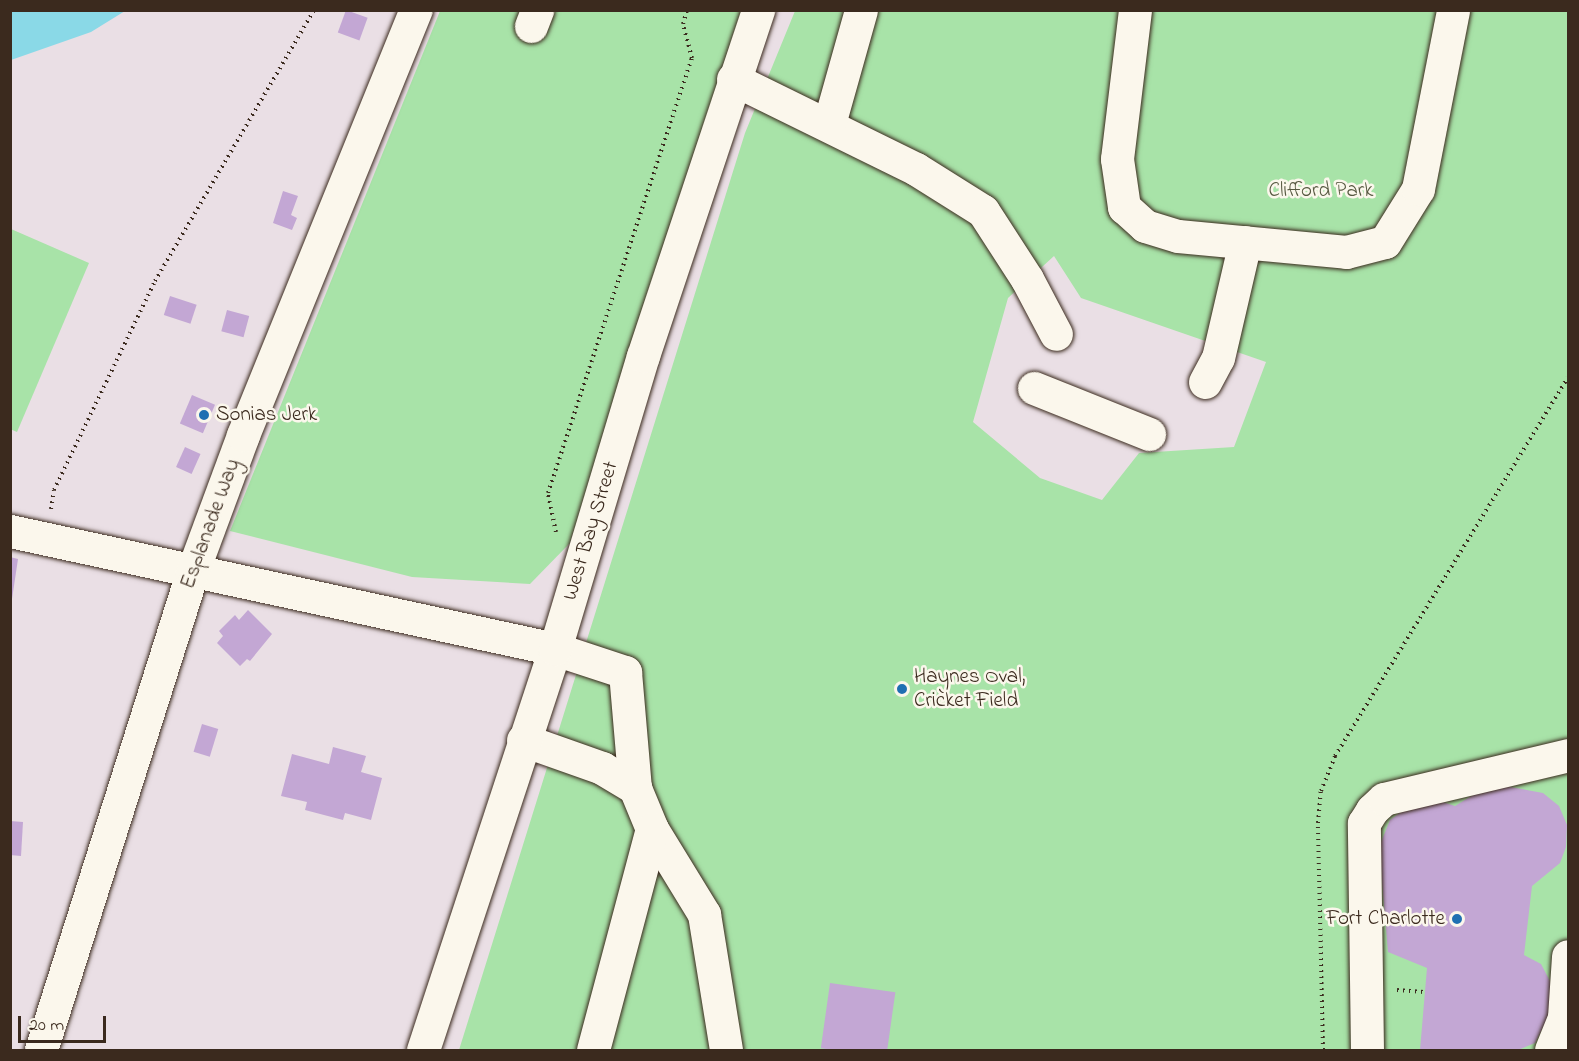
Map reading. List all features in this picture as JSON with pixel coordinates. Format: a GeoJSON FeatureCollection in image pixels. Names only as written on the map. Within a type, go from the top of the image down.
{"type":"FeatureCollection","features":[{"type":"Feature","properties":{"kind":"main road","name":"Esplanade Way"},"geometry":{"type":"LineString","coordinates":[[41,1050],[192,573],[247,425],[416,10]]}},
{"type":"Feature","properties":{"kind":"main road","name":"West Bay Street"},"geometry":{"type":"LineString","coordinates":[[423,1050],[523,740],[555,649],[643,356],[758,10]]}},
{"type":"Feature","properties":{"kind":"main road"},"geometry":{"type":"LineString","coordinates":[[829,124],[861,10]]}},
{"type":"Feature","properties":{"kind":"main road"},"geometry":{"type":"LineString","coordinates":[[1135,10],[1117,159],[1124,207],[1145,226],[1178,236],[1346,252],[1385,242],[1418,189],[1453,10]]}},
{"type":"Feature","properties":{"kind":"main road"},"geometry":{"type":"LineString","coordinates":[[733,80],[829,124],[916,169],[983,211],[1027,279],[1056,334]]}},
{"type":"Feature","properties":{"kind":"main road"},"geometry":{"type":"LineString","coordinates":[[1204,382],[1218,358],[1245,242]]}},
{"type":"Feature","properties":{"kind":"main road"},"geometry":{"type":"LineString","coordinates":[[1034,388],[1149,434]]}},
{"type":"Feature","properties":{"kind":"main road"},"geometry":{"type":"LineString","coordinates":[[10,531],[192,573],[555,649],[625,672],[635,788],[652,829],[704,914],[726,1050]]}},
{"type":"Feature","properties":{"kind":"main road"},"geometry":{"type":"LineString","coordinates":[[523,740],[603,768],[635,788]]}},
{"type":"Feature","properties":{"kind":"main road"},"geometry":{"type":"LineString","coordinates":[[1367,1050],[1364,823],[1372,810],[1384,799],[1569,755]]}},
{"type":"Feature","properties":{"kind":"main road"},"geometry":{"type":"LineString","coordinates":[[593,1050],[652,829]]}},
{"type":"Feature","properties":{"kind":"main road"},"geometry":{"type":"LineString","coordinates":[[1551,1050],[1564,1017],[1569,956]]}},
{"type":"Feature","properties":{"kind":"path"},"geometry":{"type":"LineString","coordinates":[[46,540],[54,490],[155,281],[314,10]]}},
{"type":"Feature","properties":{"kind":"path"},"geometry":{"type":"LineString","coordinates":[[558,539],[549,493],[692,58],[683,24],[687,10]]}},
{"type":"Feature","properties":{"kind":"path"},"geometry":{"type":"LineString","coordinates":[[1323,1050],[1318,823],[1321,791],[1335,756],[1569,378]]}},
{"type":"Feature","properties":{"kind":"green space"},"geometry":{"type":"Polygon","coordinates":[[[440,11],[745,11],[570,543],[530,584],[412,577],[230,531],[440,11]]]}},
{"type":"Feature","properties":{"kind":"green space","name":"Clifford Park"},"geometry":{"type":"Polygon","coordinates":[[[795,11],[1568,11],[1568,1050],[459,1050],[745,133],[795,11]],[[1054,256],[1008,298],[973,422],[1040,478],[1102,500],[1139,453],[1234,447],[1266,362],[1081,298],[1054,256]]]}},
{"type":"Feature","properties":{"kind":"green space"},"geometry":{"type":"Polygon","coordinates":[[[11,229],[89,263],[17,432],[10,429],[11,229]]]}},
{"type":"Feature","properties":{"kind":"water"},"geometry":{"type":"Polygon","coordinates":[[[11,10],[125,11],[91,32],[11,60],[11,10]]]}},
{"type":"Feature","properties":{"kind":"building"},"geometry":{"type":"Polygon","coordinates":[[[346,10],[368,18],[359,40],[338,33],[346,10]]]}},
{"type":"Feature","properties":{"kind":"building"},"geometry":{"type":"Polygon","coordinates":[[[283,191],[298,196],[291,215],[297,218],[292,230],[273,223],[283,191]]]}},
{"type":"Feature","properties":{"kind":"building"},"geometry":{"type":"Polygon","coordinates":[[[170,296],[197,305],[190,324],[164,315],[170,296]]]}},
{"type":"Feature","properties":{"kind":"building"},"geometry":{"type":"Polygon","coordinates":[[[227,310],[249,316],[244,337],[221,331],[227,310]]]}},
{"type":"Feature","properties":{"kind":"building"},"geometry":{"type":"Polygon","coordinates":[[[192,395],[215,405],[203,433],[180,424],[192,395]]]}},
{"type":"Feature","properties":{"kind":"building"},"geometry":{"type":"Polygon","coordinates":[[[185,447],[201,454],[192,474],[176,467],[185,447]]]}},
{"type":"Feature","properties":{"kind":"building"},"geometry":{"type":"Polygon","coordinates":[[[10,557],[18,559],[12,599],[10,599],[10,557]]]}},
{"type":"Feature","properties":{"kind":"building"},"geometry":{"type":"Polygon","coordinates":[[[248,610],[272,634],[250,661],[247,659],[240,666],[217,643],[223,636],[219,631],[235,615],[239,620],[248,610]]]}},
{"type":"Feature","properties":{"kind":"building"},"geometry":{"type":"Polygon","coordinates":[[[202,724],[218,729],[210,757],[194,752],[202,724]]]}},
{"type":"Feature","properties":{"kind":"building"},"geometry":{"type":"Polygon","coordinates":[[[333,747],[366,756],[361,772],[382,778],[371,820],[345,813],[343,820],[305,810],[307,802],[281,796],[292,754],[329,764],[333,747]]]}},
{"type":"Feature","properties":{"kind":"building","name":"Fort Charlotte"},"geometry":{"type":"Polygon","coordinates":[[[1505,786],[1543,793],[1559,806],[1567,825],[1566,847],[1560,863],[1532,886],[1524,955],[1541,964],[1550,981],[1550,1014],[1535,1043],[1518,1050],[1420,1050],[1427,968],[1388,952],[1379,847],[1390,820],[1405,809],[1443,802],[1455,806],[1473,795],[1505,786]]]}},
{"type":"Feature","properties":{"kind":"building"},"geometry":{"type":"Polygon","coordinates":[[[10,821],[23,822],[21,856],[10,855],[10,821]]]}},
{"type":"Feature","properties":{"kind":"building"},"geometry":{"type":"Polygon","coordinates":[[[830,983],[895,992],[887,1050],[821,1048],[830,983]]]}},
{"type":"Feature","properties":{"kind":"place","name":"Sonias Jerk"},"geometry":{"type":"Point","coordinates":[204,415]}},
{"type":"Feature","properties":{"kind":"place","name":"Haynes Oval, Cricket Field"},"geometry":{"type":"Point","coordinates":[902,689]}},
{"type":"Feature","properties":{"kind":"place","name":"Fort Charlotte"},"geometry":{"type":"Point","coordinates":[1457,919]}}]}
